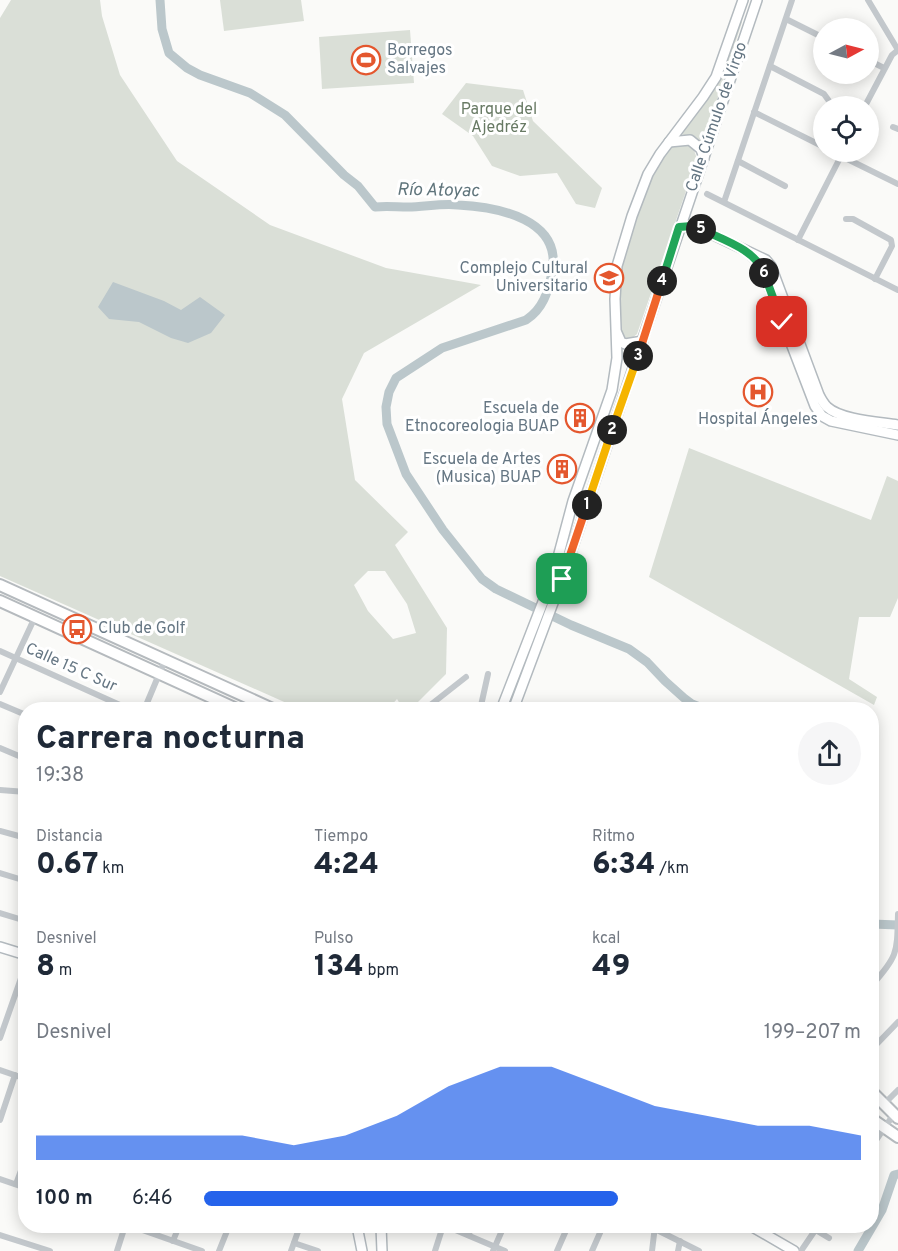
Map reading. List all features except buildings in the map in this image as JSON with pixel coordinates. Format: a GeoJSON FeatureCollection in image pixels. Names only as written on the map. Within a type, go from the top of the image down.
{"type":"FeatureCollection","features":[{"type":"Feature","properties":{"kind":"main road","name":"Calle Cúmulo de Virgo"},"geometry":{"type":"LineString","coordinates":[[504,702],[523,653],[557,578],[573,501],[616,372],[617,266],[632,216],[648,174],[716,76],[736,15],[745,0]]}},
{"type":"Feature","properties":{"kind":"main road"},"geometry":{"type":"LineString","coordinates":[[745,0],[745,9],[751,16]]}},
{"type":"Feature","properties":{"kind":"main road","name":"Calle Cúmulo de Virgo"},"geometry":{"type":"LineString","coordinates":[[516,702],[534,657],[557,578],[643,341],[685,209],[757,0]]}},
{"type":"Feature","properties":{"kind":"main road"},"geometry":{"type":"LineString","coordinates":[[736,15],[747,25],[742,45]]}},
{"type":"Feature","properties":{"kind":"main road"},"geometry":{"type":"LineString","coordinates":[[669,142],[690,140],[701,148],[704,158]]}},
{"type":"Feature","properties":{"kind":"main road"},"geometry":{"type":"LineString","coordinates":[[685,209],[699,228]]}},
{"type":"Feature","properties":{"kind":"main road"},"geometry":{"type":"LineString","coordinates":[[679,227],[699,228],[745,251],[763,257],[771,266],[819,395],[826,406],[846,416],[898,425]]}},
{"type":"Feature","properties":{"kind":"main road"},"geometry":{"type":"LineString","coordinates":[[745,251],[761,265],[815,406],[822,416],[831,421],[898,435]]}},
{"type":"Feature","properties":{"kind":"main road"},"geometry":{"type":"LineString","coordinates":[[615,325],[618,337],[625,344],[643,341]]}},
{"type":"Feature","properties":{"kind":"main road"},"geometry":{"type":"LineString","coordinates":[[603,416],[601,436],[608,440]]}},
{"type":"Feature","properties":{"kind":"main road"},"geometry":{"type":"LineString","coordinates":[[0,585],[257,702]]}},
{"type":"Feature","properties":{"kind":"main road"},"geometry":{"type":"LineString","coordinates":[[0,601],[221,702]]}},
{"type":"Feature","properties":{"kind":"main road"},"geometry":{"type":"LineString","coordinates":[[0,946],[18,952]]}},
{"type":"Feature","properties":{"kind":"main road"},"geometry":{"type":"LineString","coordinates":[[879,1099],[896,1116]]}},
{"type":"Feature","properties":{"kind":"main road"},"geometry":{"type":"LineString","coordinates":[[879,1124],[898,1137]]}},
{"type":"Feature","properties":{"kind":"main road"},"geometry":{"type":"LineString","coordinates":[[358,1233],[362,1251]]}},
{"type":"Feature","properties":{"kind":"main road"},"geometry":{"type":"LineString","coordinates":[[381,1233],[382,1251]]}},
{"type":"Feature","properties":{"kind":"main road"},"geometry":{"type":"LineString","coordinates":[[753,1233],[783,1251]]}},
{"type":"Feature","properties":{"kind":"main road"},"geometry":{"type":"LineString","coordinates":[[763,1233],[794,1251]]}},
{"type":"Feature","properties":{"kind":"street"},"geometry":{"type":"LineString","coordinates":[[724,202],[792,0]]}},
{"type":"Feature","properties":{"kind":"street"},"geometry":{"type":"LineString","coordinates":[[868,0],[898,50],[884,68],[870,96]]}},
{"type":"Feature","properties":{"kind":"street"},"geometry":{"type":"LineString","coordinates":[[786,19],[813,32]]}},
{"type":"Feature","properties":{"kind":"street"},"geometry":{"type":"LineString","coordinates":[[770,66],[825,96]]}},
{"type":"Feature","properties":{"kind":"street"},"geometry":{"type":"LineString","coordinates":[[879,66],[884,68]]}},
{"type":"Feature","properties":{"kind":"street"},"geometry":{"type":"LineString","coordinates":[[754,112],[813,142]]}},
{"type":"Feature","properties":{"kind":"street"},"geometry":{"type":"LineString","coordinates":[[738,161],[786,186]]}},
{"type":"Feature","properties":{"kind":"street"},"geometry":{"type":"LineString","coordinates":[[798,240],[837,162]]}},
{"type":"Feature","properties":{"kind":"street"},"geometry":{"type":"LineString","coordinates":[[858,162],[898,184]]}},
{"type":"Feature","properties":{"kind":"street"},"geometry":{"type":"LineString","coordinates":[[707,194],[898,290]]}},
{"type":"Feature","properties":{"kind":"street"},"geometry":{"type":"LineString","coordinates":[[846,219],[853,219],[891,240],[892,246],[875,279]]}},
{"type":"Feature","properties":{"kind":"street"},"geometry":{"type":"LineString","coordinates":[[0,692],[35,617]]}},
{"type":"Feature","properties":{"kind":"street","name":"Calle 15 C Sur"},"geometry":{"type":"LineString","coordinates":[[0,651],[113,702]]}},
{"type":"Feature","properties":{"kind":"street"},"geometry":{"type":"LineString","coordinates":[[148,702],[165,660]]}},
{"type":"Feature","properties":{"kind":"street"},"geometry":{"type":"LineString","coordinates":[[482,702],[488,674]]}},
{"type":"Feature","properties":{"kind":"street"},"geometry":{"type":"LineString","coordinates":[[434,702],[466,677]]}},
{"type":"Feature","properties":{"kind":"street"},"geometry":{"type":"LineString","coordinates":[[0,704],[18,712]]}},
{"type":"Feature","properties":{"kind":"street"},"geometry":{"type":"LineString","coordinates":[[0,748],[18,756]]}},
{"type":"Feature","properties":{"kind":"street"},"geometry":{"type":"LineString","coordinates":[[0,790],[18,791]]}},
{"type":"Feature","properties":{"kind":"street"},"geometry":{"type":"LineString","coordinates":[[0,831],[18,836]]}},
{"type":"Feature","properties":{"kind":"street"},"geometry":{"type":"LineString","coordinates":[[0,873],[18,879]]}},
{"type":"Feature","properties":{"kind":"street"},"geometry":{"type":"LineString","coordinates":[[879,977],[892,962],[897,942],[898,908]]}},
{"type":"Feature","properties":{"kind":"street"},"geometry":{"type":"LineString","coordinates":[[0,913],[18,919]]}},
{"type":"Feature","properties":{"kind":"street"},"geometry":{"type":"LineString","coordinates":[[0,1038],[18,987]]}},
{"type":"Feature","properties":{"kind":"street"},"geometry":{"type":"LineString","coordinates":[[879,1042],[898,1022]]}},
{"type":"Feature","properties":{"kind":"street"},"geometry":{"type":"LineString","coordinates":[[0,1070],[18,1076]]}},
{"type":"Feature","properties":{"kind":"street"},"geometry":{"type":"LineString","coordinates":[[0,1120],[15,1075]]}},
{"type":"Feature","properties":{"kind":"street"},"geometry":{"type":"LineString","coordinates":[[884,1104],[898,1090]]}},
{"type":"Feature","properties":{"kind":"street"},"geometry":{"type":"LineString","coordinates":[[879,1135],[896,1116]]}},
{"type":"Feature","properties":{"kind":"street"},"geometry":{"type":"LineString","coordinates":[[0,1179],[16,1185],[18,1179]]}},
{"type":"Feature","properties":{"kind":"street"},"geometry":{"type":"LineString","coordinates":[[117,1251],[123,1233]]}},
{"type":"Feature","properties":{"kind":"street"},"geometry":{"type":"LineString","coordinates":[[150,1233],[202,1251]]}},
{"type":"Feature","properties":{"kind":"street"},"geometry":{"type":"LineString","coordinates":[[173,1241],[176,1233]]}},
{"type":"Feature","properties":{"kind":"street"},"geometry":{"type":"LineString","coordinates":[[219,1251],[226,1233]]}},
{"type":"Feature","properties":{"kind":"street"},"geometry":{"type":"LineString","coordinates":[[291,1251],[298,1233]]}},
{"type":"Feature","properties":{"kind":"street"},"geometry":{"type":"LineString","coordinates":[[435,1251],[441,1233]]}},
{"type":"Feature","properties":{"kind":"street"},"geometry":{"type":"LineString","coordinates":[[463,1233],[494,1249],[505,1251]]}},
{"type":"Feature","properties":{"kind":"street"},"geometry":{"type":"LineString","coordinates":[[494,1249],[501,1233]]}},
{"type":"Feature","properties":{"kind":"street"},"geometry":{"type":"LineString","coordinates":[[557,1251],[565,1233]]}},
{"type":"Feature","properties":{"kind":"street"},"geometry":{"type":"LineString","coordinates":[[592,1251],[600,1233]]}},
{"type":"Feature","properties":{"kind":"street"},"geometry":{"type":"LineString","coordinates":[[652,1251],[654,1233]]}},
{"type":"Feature","properties":{"kind":"street"},"geometry":{"type":"LineString","coordinates":[[666,1233],[699,1251]]}},
{"type":"Feature","properties":{"kind":"street"},"geometry":{"type":"LineString","coordinates":[[801,1251],[811,1233]]}},
{"type":"Feature","properties":{"kind":"street"},"geometry":{"type":"LineString","coordinates":[[822,1233],[829,1238]]}},
{"type":"Feature","properties":{"kind":"street"},"geometry":{"type":"LineString","coordinates":[[0,1235],[50,1251]]}},
{"type":"Feature","properties":{"kind":"street"},"geometry":{"type":"LineString","coordinates":[[678,1251],[680,1241]]}},
{"type":"Feature","properties":{"kind":"street"},"geometry":{"type":"LineString","coordinates":[[294,1243],[318,1251]]}},
{"type":"Feature","properties":{"kind":"green space"},"geometry":{"type":"Polygon","coordinates":[[[11,0],[100,0],[102,16],[120,75],[177,161],[270,225],[386,268],[481,285],[364,353],[342,399],[355,480],[408,532],[395,545],[447,628],[446,674],[418,702],[399,702],[397,699],[394,702],[284,702],[0,576],[0,18],[11,0]],[[368,571],[354,585],[368,611],[393,639],[416,633],[407,604],[385,571],[368,571]]]}},
{"type":"Feature","properties":{"kind":"green space"},"geometry":{"type":"Polygon","coordinates":[[[220,0],[301,0],[304,21],[224,31],[220,0]]]}},
{"type":"Feature","properties":{"kind":"green space"},"geometry":{"type":"Polygon","coordinates":[[[740,20],[742,22],[702,146],[688,136],[680,134],[707,99],[740,20]]]}},
{"type":"Feature","properties":{"kind":"green space","name":"Borregos Salvajes"},"geometry":{"type":"Polygon","coordinates":[[[410,30],[414,83],[322,89],[319,37],[410,30]]]}},
{"type":"Feature","properties":{"kind":"green space","name":"Parque del Ajedréz"},"geometry":{"type":"Polygon","coordinates":[[[466,83],[523,90],[533,121],[602,188],[595,208],[576,204],[557,173],[520,176],[492,166],[473,136],[442,114],[466,83]]]}},
{"type":"Feature","properties":{"kind":"green space"},"geometry":{"type":"Polygon","coordinates":[[[683,142],[693,147],[697,159],[637,334],[631,339],[622,338],[618,332],[619,276],[631,228],[646,188],[662,156],[671,146],[683,142]]]}},
{"type":"Feature","properties":{"kind":"green space"},"geometry":{"type":"Polygon","coordinates":[[[689,448],[871,520],[887,476],[898,481],[898,598],[890,617],[859,617],[849,679],[877,697],[875,702],[869,702],[649,577],[689,448]]]}},
{"type":"Feature","properties":{"kind":"shaded area"},"geometry":{"type":"Polygon","coordinates":[[[113,282],[164,301],[181,310],[200,297],[225,315],[211,333],[188,343],[171,338],[139,322],[109,319],[98,307],[113,282]]]}},
{"type":"Feature","properties":{"kind":"waterway","name":"Río Atoyac"},"geometry":{"type":"LineString","coordinates":[[160,0],[162,29],[169,53],[187,68],[200,75],[250,93],[285,115],[344,175],[358,186],[375,207],[452,205],[491,209],[524,219],[538,228],[548,240],[553,255],[552,273],[537,311],[526,320],[442,348],[396,378],[389,392],[386,407],[387,424],[406,474],[443,530],[482,579],[496,589],[571,625],[629,649],[647,662],[689,702]]}},
{"type":"Feature","properties":{"kind":"waterway","name":"Río Atoyac"},"geometry":{"type":"LineString","coordinates":[[879,924],[898,925]]}},
{"type":"Feature","properties":{"kind":"waterway","name":"Río Atoyac"},"geometry":{"type":"LineString","coordinates":[[879,1215],[894,1175],[898,1174]]}},
{"type":"Feature","properties":{"kind":"waterway","name":"Río Atoyac"},"geometry":{"type":"LineString","coordinates":[[858,1251],[869,1233]]}},
{"type":"Feature","properties":{"kind":"place","name":"Borregos Salvajes"},"geometry":{"type":"Point","coordinates":[366,60]}},
{"type":"Feature","properties":{"kind":"place","name":"Complejo Cultural Universitario"},"geometry":{"type":"Point","coordinates":[609,278]}},
{"type":"Feature","properties":{"kind":"place","name":"Hospital Ángeles"},"geometry":{"type":"Point","coordinates":[758,392]}},
{"type":"Feature","properties":{"kind":"place","name":"Escuela de Etnocoreologia BUAP"},"geometry":{"type":"Point","coordinates":[580,418]}},
{"type":"Feature","properties":{"kind":"place","name":"Escuela de Artes (Musica) BUAP"},"geometry":{"type":"Point","coordinates":[562,469]}},
{"type":"Feature","properties":{"kind":"place","name":"Club de Golf"},"geometry":{"type":"Point","coordinates":[77,629]}},
{"type":"Feature","properties":{"kind":"route"},"geometry":{"type":"LineString","coordinates":[[562,579],[679,227],[699,228],[745,251],[758,261],[782,322]]}}]}
